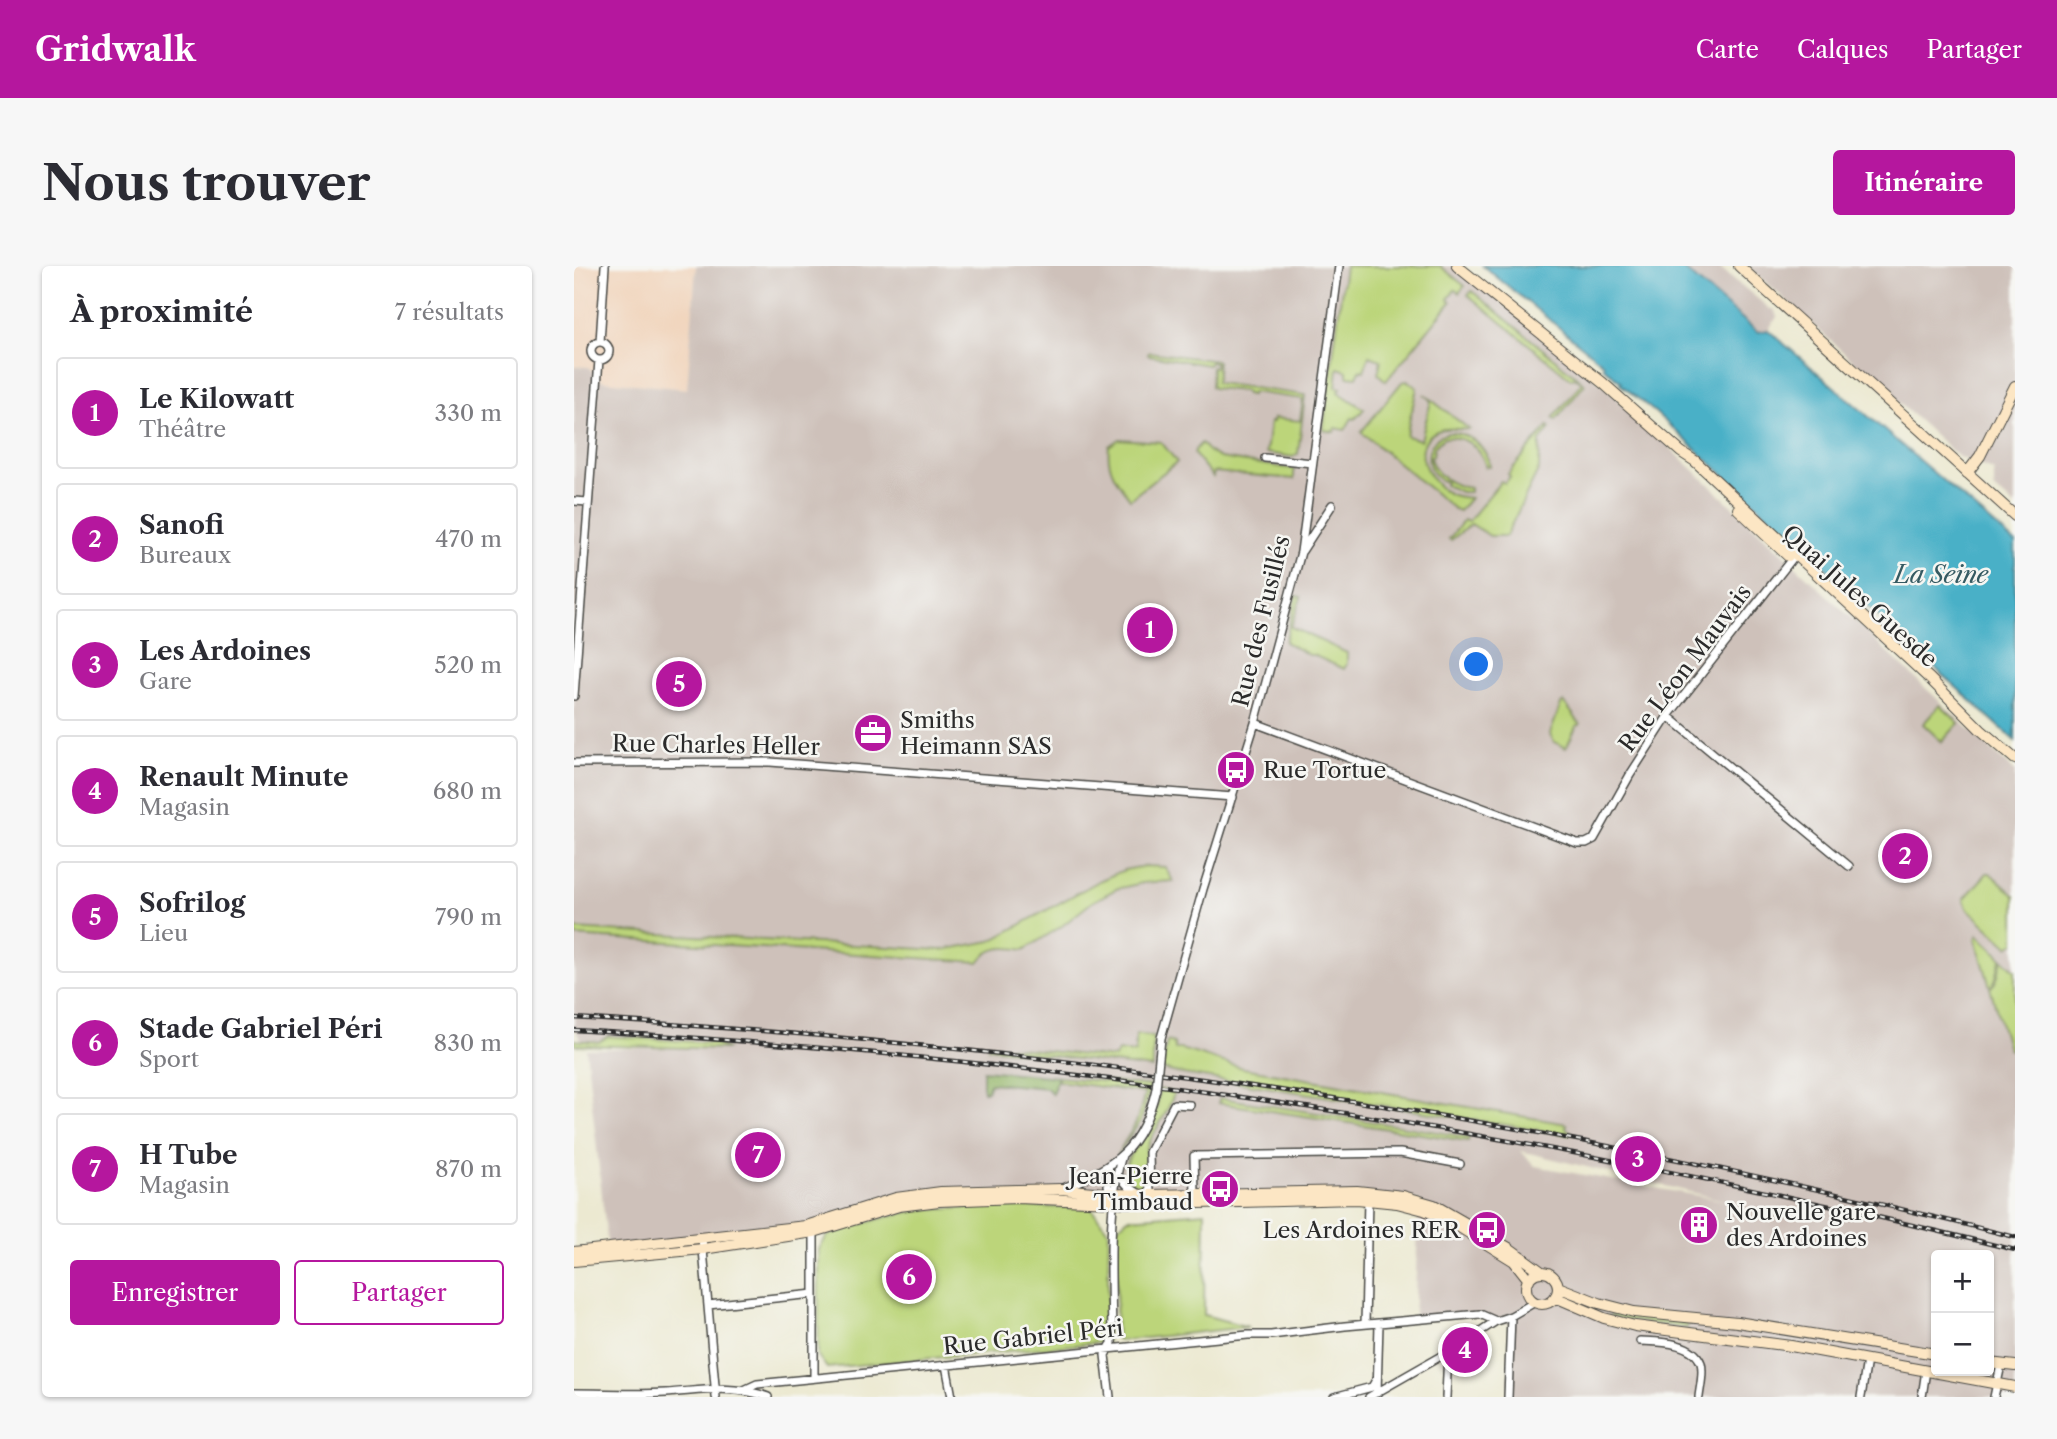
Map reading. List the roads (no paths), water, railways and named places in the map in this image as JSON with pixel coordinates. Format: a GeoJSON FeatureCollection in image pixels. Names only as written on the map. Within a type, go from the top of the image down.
{"type":"FeatureCollection","features":[{"type":"Feature","properties":{"kind":"street"},"geometry":{"type":"LineString","coordinates":[[600,342],[605,266]]}},
{"type":"Feature","properties":{"kind":"street","name":"Rue des Fusillés"},"geometry":{"type":"LineString","coordinates":[[1122,1155],[1140,1134],[1150,1111],[1156,1088],[1161,1038],[1178,976],[1295,592],[1339,266]]}},
{"type":"Feature","properties":{"kind":"street","name":"Quai Jules Guesde"},"geometry":{"type":"LineString","coordinates":[[1457,266],[1604,383],[1681,452],[1689,463],[1930,678],[1980,730],[2015,760]]}},
{"type":"Feature","properties":{"kind":"street"},"geometry":{"type":"LineString","coordinates":[[1739,266],[2015,516]]}},
{"type":"Feature","properties":{"kind":"street"},"geometry":{"type":"LineString","coordinates":[[600,342],[606,344],[609,352],[606,358],[599,360],[594,358],[590,351],[594,343],[600,342]]}},
{"type":"Feature","properties":{"kind":"street"},"geometry":{"type":"LineString","coordinates":[[574,696],[599,360]]}},
{"type":"Feature","properties":{"kind":"street"},"geometry":{"type":"LineString","coordinates":[[1967,473],[1980,456],[2015,386]]}},
{"type":"Feature","properties":{"kind":"street"},"geometry":{"type":"LineString","coordinates":[[1265,458],[1312,463]]}},
{"type":"Feature","properties":{"kind":"street"},"geometry":{"type":"LineString","coordinates":[[574,501],[588,502]]}},
{"type":"Feature","properties":{"kind":"street"},"geometry":{"type":"LineString","coordinates":[[1301,552],[1332,505]]}},
{"type":"Feature","properties":{"kind":"street"},"geometry":{"type":"LineString","coordinates":[[1304,521],[1322,521]]}},
{"type":"Feature","properties":{"kind":"street","name":"Quai Jules Guesde"},"geometry":{"type":"LineString","coordinates":[[1793,557],[1981,737],[2015,765]]}},
{"type":"Feature","properties":{"kind":"street","name":"Rue Léon Mauvais"},"geometry":{"type":"LineString","coordinates":[[1255,723],[1577,843],[1586,843],[1594,839],[1630,775],[1668,716],[1793,557]]}},
{"type":"Feature","properties":{"kind":"street"},"geometry":{"type":"LineString","coordinates":[[1668,716],[1849,866]]}},
{"type":"Feature","properties":{"kind":"street","name":"Rue Charles Heller"},"geometry":{"type":"LineString","coordinates":[[574,763],[770,762],[1233,797]]}},
{"type":"Feature","properties":{"kind":"street"},"geometry":{"type":"LineString","coordinates":[[1146,1195],[1149,1152],[1174,1104],[1190,1105]]}},
{"type":"Feature","properties":{"kind":"street"},"geometry":{"type":"LineString","coordinates":[[1195,1193],[1195,1156],[1401,1153],[1460,1164]]}},
{"type":"Feature","properties":{"kind":"street"},"geometry":{"type":"LineString","coordinates":[[1061,1189],[1096,1174],[1122,1155]]}},
{"type":"Feature","properties":{"kind":"street"},"geometry":{"type":"LineString","coordinates":[[1112,1198],[1122,1155]]}},
{"type":"Feature","properties":{"kind":"street"},"geometry":{"type":"LineString","coordinates":[[1109,1165],[1107,1178],[1113,1216],[1112,1343],[1105,1355],[1110,1397]]}},
{"type":"Feature","properties":{"kind":"street"},"geometry":{"type":"LineString","coordinates":[[1117,1174],[1129,1187],[1146,1195]]}},
{"type":"Feature","properties":{"kind":"street"},"geometry":{"type":"LineString","coordinates":[[702,1244],[806,1226],[907,1197],[941,1192],[1061,1189],[1112,1198],[1195,1193],[1357,1191],[1404,1196],[1434,1205],[1509,1248],[1553,1277],[1557,1292],[1604,1318],[1635,1326],[1708,1334],[2015,1387]]}},
{"type":"Feature","properties":{"kind":"street"},"geometry":{"type":"LineString","coordinates":[[575,1259],[814,1232],[899,1206],[939,1201],[1018,1198],[1368,1200],[1412,1206],[1448,1220],[1514,1261],[1529,1280]]}},
{"type":"Feature","properties":{"kind":"street"},"geometry":{"type":"LineString","coordinates":[[1365,1324],[1368,1200]]}},
{"type":"Feature","properties":{"kind":"street"},"geometry":{"type":"LineString","coordinates":[[814,1232],[814,1378]]}},
{"type":"Feature","properties":{"kind":"street"},"geometry":{"type":"LineString","coordinates":[[702,1244],[716,1393]]}},
{"type":"Feature","properties":{"kind":"street"},"geometry":{"type":"LineString","coordinates":[[1542,1272],[1529,1280],[1528,1294],[1535,1302],[1546,1304],[1557,1292]]}},
{"type":"Feature","properties":{"kind":"street"},"geometry":{"type":"LineString","coordinates":[[1557,1292],[1634,1312],[1708,1319],[1931,1353]]}},
{"type":"Feature","properties":{"kind":"street"},"geometry":{"type":"LineString","coordinates":[[708,1305],[814,1294]]}},
{"type":"Feature","properties":{"kind":"street"},"geometry":{"type":"LineString","coordinates":[[1369,1397],[1496,1321],[1535,1302]]}},
{"type":"Feature","properties":{"kind":"street","name":"Rue Gabriel Péri"},"geometry":{"type":"LineString","coordinates":[[574,1394],[745,1394],[757,1384],[1365,1324],[1480,1314],[1496,1321]]}},
{"type":"Feature","properties":{"kind":"street"},"geometry":{"type":"LineString","coordinates":[[1508,1397],[1511,1315]]}},
{"type":"Feature","properties":{"kind":"street"},"geometry":{"type":"LineString","coordinates":[[1708,1319],[1700,1327],[1708,1334]]}},
{"type":"Feature","properties":{"kind":"street"},"geometry":{"type":"LineString","coordinates":[[1377,1394],[1379,1324]]}},
{"type":"Feature","properties":{"kind":"street"},"geometry":{"type":"LineString","coordinates":[[1640,1341],[1674,1345],[1695,1355],[1702,1366],[1699,1397]]}},
{"type":"Feature","properties":{"kind":"street"},"geometry":{"type":"LineString","coordinates":[[1446,1397],[1448,1352]]}},
{"type":"Feature","properties":{"kind":"street"},"geometry":{"type":"LineString","coordinates":[[1861,1397],[1867,1360]]}},
{"type":"Feature","properties":{"kind":"street"},"geometry":{"type":"LineString","coordinates":[[1994,1364],[2015,1366]]}},
{"type":"Feature","properties":{"kind":"street"},"geometry":{"type":"LineString","coordinates":[[946,1365],[952,1397]]}},
{"type":"Feature","properties":{"kind":"street"},"geometry":{"type":"LineString","coordinates":[[1994,1397],[2001,1365]]}},
{"type":"Feature","properties":{"kind":"street"},"geometry":{"type":"LineString","coordinates":[[1922,1397],[1926,1370]]}},
{"type":"Feature","properties":{"kind":"street"},"geometry":{"type":"LineString","coordinates":[[1334,1397],[1372,1387],[1376,1380]]}},
{"type":"Feature","properties":{"kind":"street"},"geometry":{"type":"LineString","coordinates":[[745,1394],[768,1397]]}},
{"type":"Feature","properties":{"kind":"water","name":"La Seine"},"geometry":{"type":"Polygon","coordinates":[[[1483,266],[1680,266],[1758,332],[1768,330],[2015,543],[2015,741],[1656,413],[1620,384],[1621,382],[1603,367],[1604,364],[1483,266]]]}},
{"type":"Feature","properties":{"kind":"railway"},"geometry":{"type":"LineString","coordinates":[[574,1018],[938,1047],[1300,1093],[1480,1122],[1659,1156],[1838,1194],[2015,1237]]}},
{"type":"Feature","properties":{"kind":"railway"},"geometry":{"type":"LineString","coordinates":[[574,1030],[756,1042],[938,1059],[1119,1080],[1300,1106],[1659,1170],[2015,1250]]}},
{"type":"Feature","properties":{"kind":"place","name":"Le Kilowatt"},"geometry":{"type":"Point","coordinates":[1150,630]}},
{"type":"Feature","properties":{"kind":"place","name":"Sofrilog"},"geometry":{"type":"Point","coordinates":[679,684]}},
{"type":"Feature","properties":{"kind":"place","name":"Smiths Heimann SAS"},"geometry":{"type":"Point","coordinates":[873,733]}},
{"type":"Feature","properties":{"kind":"place","name":"Rue Tortue"},"geometry":{"type":"Point","coordinates":[1236,770]}},
{"type":"Feature","properties":{"kind":"place","name":"Sanofi"},"geometry":{"type":"Point","coordinates":[1905,856]}},
{"type":"Feature","properties":{"kind":"place","name":"H Tube"},"geometry":{"type":"Point","coordinates":[758,1155]}},
{"type":"Feature","properties":{"kind":"place","name":"Les Ardoines"},"geometry":{"type":"Point","coordinates":[1638,1159]}},
{"type":"Feature","properties":{"kind":"place","name":"Jean-Pierre Timbaud"},"geometry":{"type":"Point","coordinates":[1220,1189]}},
{"type":"Feature","properties":{"kind":"place","name":"Nouvelle gare des Ardoines"},"geometry":{"type":"Point","coordinates":[1699,1225]}},
{"type":"Feature","properties":{"kind":"place","name":"Les Ardoines RER"},"geometry":{"type":"Point","coordinates":[1487,1230]}},
{"type":"Feature","properties":{"kind":"place","name":"Stade Gabriel Péri"},"geometry":{"type":"Point","coordinates":[909,1277]}},
{"type":"Feature","properties":{"kind":"place","name":"Renault Minute"},"geometry":{"type":"Point","coordinates":[1465,1350]}}]}
